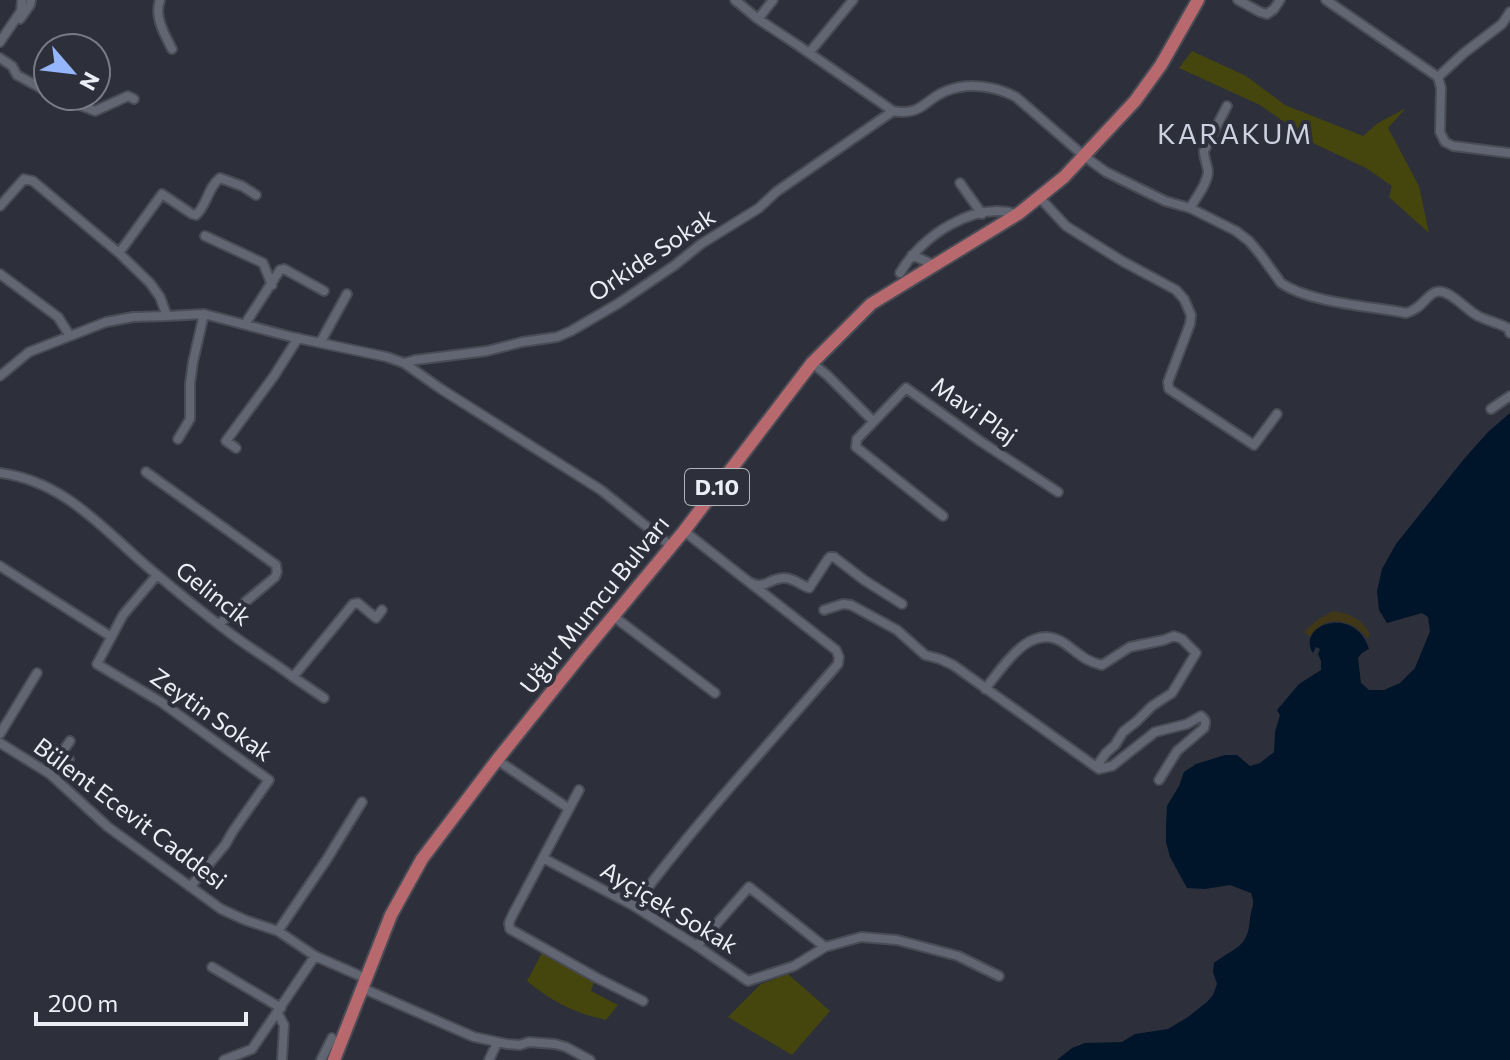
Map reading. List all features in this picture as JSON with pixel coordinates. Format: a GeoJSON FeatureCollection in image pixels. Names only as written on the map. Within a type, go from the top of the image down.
{"type":"FeatureCollection","features":[{"type":"Feature","properties":{"kind":"main road","name":"Uğur Mumcu Bulvarı"},"geometry":{"type":"LineString","coordinates":[[334,1060],[391,915],[422,859],[497,760],[684,531],[812,363],[871,304],[1040,198],[1135,101],[1161,65],[1198,0]]}},
{"type":"Feature","properties":{"kind":"street"},"geometry":{"type":"LineString","coordinates":[[0,42],[21,11],[22,0]]}},
{"type":"Feature","properties":{"kind":"street"},"geometry":{"type":"LineString","coordinates":[[13,25],[24,15],[31,0]]}},
{"type":"Feature","properties":{"kind":"street"},"geometry":{"type":"LineString","coordinates":[[160,0],[160,26],[172,49]]}},
{"type":"Feature","properties":{"kind":"street"},"geometry":{"type":"LineString","coordinates":[[758,19],[773,0]]}},
{"type":"Feature","properties":{"kind":"street"},"geometry":{"type":"LineString","coordinates":[[809,53],[853,0]]}},
{"type":"Feature","properties":{"kind":"street"},"geometry":{"type":"LineString","coordinates":[[1238,0],[1267,14],[1280,0]]}},
{"type":"Feature","properties":{"kind":"street"},"geometry":{"type":"LineString","coordinates":[[1326,0],[1438,77],[1441,88],[1440,132],[1445,142],[1453,146],[1510,153]]}},
{"type":"Feature","properties":{"kind":"street"},"geometry":{"type":"LineString","coordinates":[[738,1],[758,19],[893,111],[913,111],[947,91],[959,88],[990,86],[1003,90],[1016,97],[1106,172],[1236,231],[1249,241],[1281,283],[1296,290],[1316,298],[1406,313],[1416,311],[1438,291],[1450,295],[1477,316],[1508,328],[1510,333]]}},
{"type":"Feature","properties":{"kind":"street"},"geometry":{"type":"LineString","coordinates":[[1438,77],[1502,24],[1510,12]]}},
{"type":"Feature","properties":{"kind":"street"},"geometry":{"type":"LineString","coordinates":[[1502,24],[1510,30]]}},
{"type":"Feature","properties":{"kind":"street"},"geometry":{"type":"LineString","coordinates":[[0,58],[12,66],[17,75],[32,83]]}},
{"type":"Feature","properties":{"kind":"street"},"geometry":{"type":"LineString","coordinates":[[112,103],[128,96],[134,99]]}},
{"type":"Feature","properties":{"kind":"street"},"geometry":{"type":"LineString","coordinates":[[1190,208],[1207,177],[1204,151],[1227,106]]}},
{"type":"Feature","properties":{"kind":"street","name":"Orkide Sokak"},"geometry":{"type":"LineString","coordinates":[[404,363],[487,351],[557,337],[571,331],[619,303],[701,244],[759,208],[776,192],[893,111]]}},
{"type":"Feature","properties":{"kind":"street"},"geometry":{"type":"LineString","coordinates":[[119,253],[162,194],[196,215],[220,178],[256,195]]}},
{"type":"Feature","properties":{"kind":"street"},"geometry":{"type":"LineString","coordinates":[[0,206],[24,179],[33,181],[119,253],[155,290],[167,316]]}},
{"type":"Feature","properties":{"kind":"street"},"geometry":{"type":"LineString","coordinates":[[960,183],[982,214]]}},
{"type":"Feature","properties":{"kind":"street"},"geometry":{"type":"LineString","coordinates":[[1040,198],[1066,226],[1176,290],[1184,299],[1191,315],[1190,324],[1168,382],[1169,389],[1254,445],[1277,414]]}},
{"type":"Feature","properties":{"kind":"street"},"geometry":{"type":"LineString","coordinates":[[900,273],[912,255],[937,232],[957,220],[1006,211],[1018,214]]}},
{"type":"Feature","properties":{"kind":"street"},"geometry":{"type":"LineString","coordinates":[[205,236],[263,263],[272,285]]}},
{"type":"Feature","properties":{"kind":"street"},"geometry":{"type":"LineString","coordinates":[[912,255],[934,265]]}},
{"type":"Feature","properties":{"kind":"street"},"geometry":{"type":"LineString","coordinates":[[245,324],[280,270],[284,269],[324,291]]}},
{"type":"Feature","properties":{"kind":"street"},"geometry":{"type":"LineString","coordinates":[[0,274],[58,317],[70,336]]}},
{"type":"Feature","properties":{"kind":"street"},"geometry":{"type":"LineString","coordinates":[[320,343],[347,294]]}},
{"type":"Feature","properties":{"kind":"street"},"geometry":{"type":"LineString","coordinates":[[0,376],[4,366],[29,352],[106,322],[133,317],[204,314],[387,357],[404,363],[601,490],[671,546]]}},
{"type":"Feature","properties":{"kind":"street"},"geometry":{"type":"LineString","coordinates":[[178,439],[190,419],[192,373],[204,314]]}},
{"type":"Feature","properties":{"kind":"street"},"geometry":{"type":"LineString","coordinates":[[236,448],[226,441],[298,338]]}},
{"type":"Feature","properties":{"kind":"street"},"geometry":{"type":"LineString","coordinates":[[812,363],[873,421],[857,439],[858,450],[943,516]]}},
{"type":"Feature","properties":{"kind":"street","name":"Mavi Plaj"},"geometry":{"type":"LineString","coordinates":[[873,421],[906,388],[1058,492]]}},
{"type":"Feature","properties":{"kind":"street"},"geometry":{"type":"LineString","coordinates":[[1491,409],[1510,396]]}},
{"type":"Feature","properties":{"kind":"street"},"geometry":{"type":"LineString","coordinates":[[146,472],[276,565],[275,577],[219,624]]}},
{"type":"Feature","properties":{"kind":"street","name":"Gelincik"},"geometry":{"type":"LineString","coordinates":[[0,473],[28,478],[68,498],[219,624],[324,698]]}},
{"type":"Feature","properties":{"kind":"street"},"geometry":{"type":"LineString","coordinates":[[634,906],[709,809],[838,664],[839,657],[836,650],[684,531]]}},
{"type":"Feature","properties":{"kind":"street"},"geometry":{"type":"LineString","coordinates":[[749,582],[761,586],[787,578],[809,588],[828,559],[834,557],[902,604]]}},
{"type":"Feature","properties":{"kind":"street"},"geometry":{"type":"LineString","coordinates":[[0,566],[110,636],[123,615],[157,575]]}},
{"type":"Feature","properties":{"kind":"street"},"geometry":{"type":"LineString","coordinates":[[293,677],[353,604],[358,603],[376,618],[382,610]]}},
{"type":"Feature","properties":{"kind":"street"},"geometry":{"type":"LineString","coordinates":[[824,610],[843,604],[851,605],[897,630],[925,655],[953,665],[1099,769],[1112,766],[1155,732],[1187,724],[1201,716],[1205,719],[1204,728],[1177,751],[1159,780]]}},
{"type":"Feature","properties":{"kind":"street"},"geometry":{"type":"LineString","coordinates":[[613,616],[715,693]]}},
{"type":"Feature","properties":{"kind":"street","name":"Zeytin Sokak"},"geometry":{"type":"LineString","coordinates":[[110,636],[97,664],[161,702],[269,780],[225,845],[190,887]]}},
{"type":"Feature","properties":{"kind":"street"},"geometry":{"type":"LineString","coordinates":[[985,689],[1020,648],[1030,640],[1044,636],[1052,637],[1092,663],[1102,665],[1130,647],[1174,636],[1182,639],[1196,653],[1177,686],[1123,732],[1096,767]]}},
{"type":"Feature","properties":{"kind":"street"},"geometry":{"type":"LineString","coordinates":[[0,734],[37,673]]}},
{"type":"Feature","properties":{"kind":"street"},"geometry":{"type":"LineString","coordinates":[[48,772],[65,757],[70,741]]}},
{"type":"Feature","properties":{"kind":"street","name":"Bülent Ecevit Caddesi"},"geometry":{"type":"LineString","coordinates":[[0,743],[48,772],[108,827],[221,909],[278,931],[364,983],[474,1037],[520,1045],[529,1042],[555,1044],[590,1060]]}},
{"type":"Feature","properties":{"kind":"street"},"geometry":{"type":"LineString","coordinates":[[51,747],[65,757]]}},
{"type":"Feature","properties":{"kind":"street"},"geometry":{"type":"LineString","coordinates":[[497,760],[568,808]]}},
{"type":"Feature","properties":{"kind":"street"},"geometry":{"type":"LineString","coordinates":[[579,790],[512,916],[510,929],[643,1001]]}},
{"type":"Feature","properties":{"kind":"street"},"geometry":{"type":"LineString","coordinates":[[278,931],[362,802]]}},
{"type":"Feature","properties":{"kind":"street","name":"Ayçiçek Sokak"},"geometry":{"type":"LineString","coordinates":[[543,858],[634,906],[748,981],[794,966],[825,947],[861,937],[897,940],[958,956],[999,976]]}},
{"type":"Feature","properties":{"kind":"street"},"geometry":{"type":"LineString","coordinates":[[697,946],[749,887],[825,947]]}},
{"type":"Feature","properties":{"kind":"street"},"geometry":{"type":"LineString","coordinates":[[225,1060],[252,1049],[315,956]]}},
{"type":"Feature","properties":{"kind":"street"},"geometry":{"type":"LineString","coordinates":[[212,967],[279,1010],[284,1025],[282,1060]]}},
{"type":"Feature","properties":{"kind":"street"},"geometry":{"type":"LineString","coordinates":[[321,1060],[332,1038]]}},
{"type":"Feature","properties":{"kind":"street"},"geometry":{"type":"LineString","coordinates":[[489,1060],[497,1043]]}},
{"type":"Feature","properties":{"kind":"shaded area"},"geometry":{"type":"Polygon","coordinates":[[[1192,51],[1246,76],[1285,105],[1363,136],[1378,123],[1406,108],[1388,128],[1419,186],[1429,233],[1389,197],[1392,186],[1366,168],[1315,144],[1260,105],[1179,68],[1192,51]]]}},
{"type":"Feature","properties":{"kind":"shaded area"},"geometry":{"type":"Polygon","coordinates":[[[542,953],[594,982],[591,991],[618,1005],[606,1020],[564,1006],[527,981],[542,953]]]}},
{"type":"Feature","properties":{"kind":"shaded area"},"geometry":{"type":"Polygon","coordinates":[[[788,974],[830,1011],[792,1055],[728,1017],[761,984],[788,974]]]}},
{"type":"Feature","properties":{"kind":"sand"},"geometry":{"type":"Polygon","coordinates":[[[1333,611],[1359,620],[1370,634],[1368,639],[1355,627],[1339,622],[1323,624],[1310,637],[1304,632],[1333,611]]]}},
{"type":"Feature","properties":{"kind":"water"},"geometry":{"type":"Polygon","coordinates":[[[1510,413],[1510,1060],[1057,1060],[1072,1048],[1085,1043],[1122,1042],[1135,1034],[1168,1029],[1188,1017],[1213,995],[1217,984],[1214,963],[1243,941],[1249,929],[1253,901],[1251,893],[1230,885],[1187,888],[1170,857],[1166,842],[1167,806],[1184,772],[1196,764],[1225,755],[1237,755],[1250,766],[1260,763],[1274,752],[1280,715],[1277,710],[1299,684],[1321,670],[1320,649],[1316,647],[1313,653],[1310,643],[1312,634],[1319,628],[1340,623],[1362,635],[1369,649],[1358,658],[1361,683],[1369,690],[1384,690],[1400,683],[1415,668],[1430,631],[1428,617],[1422,613],[1387,623],[1379,610],[1377,591],[1382,569],[1396,544],[1464,459],[1510,413]]]}},
{"type":"Feature","properties":{"kind":"district","name":"KARAKUM"},"geometry":{"type":"Point","coordinates":[1235,134]}}]}
